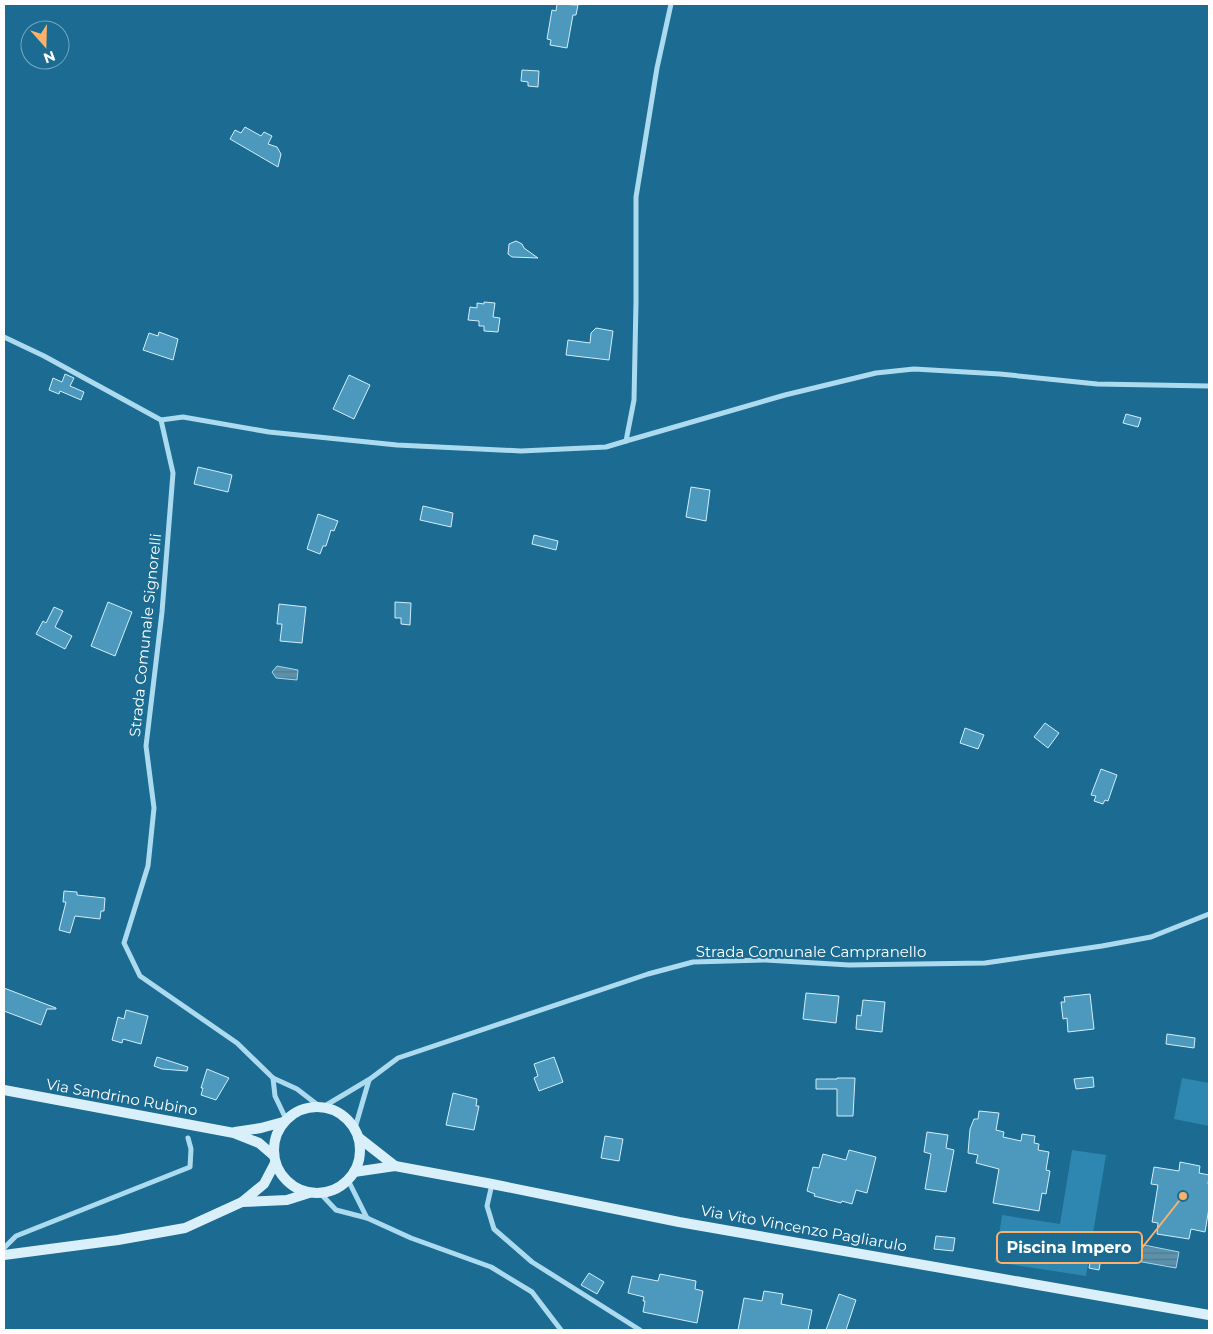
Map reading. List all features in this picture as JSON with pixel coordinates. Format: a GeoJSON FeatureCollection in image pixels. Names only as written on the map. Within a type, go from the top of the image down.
{"type":"FeatureCollection","features":[{"type":"Feature","properties":{"kind":"street"},"geometry":{"type":"LineString","coordinates":[[626,441],[634,400],[636,197],[657,68],[672,4]]}},
{"type":"Feature","properties":{"kind":"street"},"geometry":{"type":"LineString","coordinates":[[4,337],[44,356],[161,420],[183,416],[269,432],[396,445],[521,452],[606,447],[785,395],[876,373],[914,369],[1000,374],[1097,384],[1209,386]]}},
{"type":"Feature","properties":{"kind":"street","name":"Strada Comunale Signorelli"},"geometry":{"type":"LineString","coordinates":[[161,420],[173,473],[162,612],[146,746],[154,808],[148,866],[124,943],[140,976],[237,1043],[273,1078],[297,1089],[321,1106]]}},
{"type":"Feature","properties":{"kind":"street","name":"Strada Comunale Campranello"},"geometry":{"type":"LineString","coordinates":[[321,1106],[370,1080],[398,1058],[648,974],[693,962],[766,960],[849,965],[985,963],[1151,937],[1209,914]]}},
{"type":"Feature","properties":{"kind":"street"},"geometry":{"type":"LineString","coordinates":[[273,1078],[275,1096],[284,1121]]}},
{"type":"Feature","properties":{"kind":"street"},"geometry":{"type":"LineString","coordinates":[[356,1132],[370,1080]]}},
{"type":"Feature","properties":{"kind":"street","name":"Via Sandrino Rubino"},"geometry":{"type":"LineString","coordinates":[[4,1090],[234,1132],[259,1143],[274,1159]]}},
{"type":"Feature","properties":{"kind":"street"},"geometry":{"type":"LineString","coordinates":[[321,1106],[336,1110],[347,1118],[356,1132],[360,1149],[359,1161],[351,1176],[340,1187],[320,1193],[298,1189],[280,1174],[274,1159],[274,1143],[277,1132],[284,1121],[295,1112],[307,1107],[321,1106]]}},
{"type":"Feature","properties":{"kind":"street","name":"Via Sandrino Rubino"},"geometry":{"type":"LineString","coordinates":[[234,1132],[261,1128],[284,1121]]}},
{"type":"Feature","properties":{"kind":"street","name":"Via Vito Vincenzo Pagliarulo"},"geometry":{"type":"LineString","coordinates":[[356,1132],[395,1166]]}},
{"type":"Feature","properties":{"kind":"street"},"geometry":{"type":"LineString","coordinates":[[4,1248],[16,1236],[190,1167],[191,1149],[188,1138]]}},
{"type":"Feature","properties":{"kind":"street"},"geometry":{"type":"LineString","coordinates":[[4,1255],[118,1240],[185,1228],[242,1202],[264,1184],[274,1159]]}},
{"type":"Feature","properties":{"kind":"street","name":"Via Vito Vincenzo Pagliarulo"},"geometry":{"type":"LineString","coordinates":[[351,1176],[395,1166],[680,1222],[1209,1315]]}},
{"type":"Feature","properties":{"kind":"street"},"geometry":{"type":"LineString","coordinates":[[351,1176],[367,1218]]}},
{"type":"Feature","properties":{"kind":"street"},"geometry":{"type":"LineString","coordinates":[[492,1184],[487,1206],[494,1229],[532,1262],[640,1330]]}},
{"type":"Feature","properties":{"kind":"street"},"geometry":{"type":"LineString","coordinates":[[242,1202],[287,1200],[309,1192]]}},
{"type":"Feature","properties":{"kind":"street"},"geometry":{"type":"LineString","coordinates":[[320,1193],[336,1210],[367,1218],[412,1238],[492,1267],[532,1292],[561,1330]]}},
{"type":"Feature","properties":{"kind":"street"},"geometry":{"type":"LineString","coordinates":[[556,1322],[556,1330]]}},
{"type":"Feature","properties":{"kind":"shaded area"},"geometry":{"type":"Polygon","coordinates":[[[277,666],[298,670],[297,680],[276,678],[272,672],[277,666]]]}},
{"type":"Feature","properties":{"kind":"shaded area"},"geometry":{"type":"Polygon","coordinates":[[[1182,1078],[1209,1083],[1209,1126],[1174,1119],[1182,1078]]]}},
{"type":"Feature","properties":{"kind":"shaded area"},"geometry":{"type":"Polygon","coordinates":[[[1072,1150],[1106,1155],[1086,1276],[995,1262],[1002,1215],[1060,1224],[1072,1150]]]}},
{"type":"Feature","properties":{"kind":"shaded area"},"geometry":{"type":"Polygon","coordinates":[[[1134,1243],[1179,1252],[1176,1268],[1131,1260],[1134,1243]]]}},
{"type":"Feature","properties":{"kind":"building"},"geometry":{"type":"Polygon","coordinates":[[[557,4],[578,5],[576,15],[573,15],[567,48],[550,45],[551,40],[547,39],[552,10],[556,11],[557,4]]]}},
{"type":"Feature","properties":{"kind":"building"},"geometry":{"type":"Polygon","coordinates":[[[522,70],[539,71],[538,87],[528,86],[528,82],[521,81],[522,70]]]}},
{"type":"Feature","properties":{"kind":"building"},"geometry":{"type":"Polygon","coordinates":[[[245,127],[261,136],[264,132],[272,136],[268,144],[277,147],[281,154],[278,167],[230,139],[235,130],[241,133],[245,127]]]}},
{"type":"Feature","properties":{"kind":"building"},"geometry":{"type":"Polygon","coordinates":[[[516,241],[538,258],[512,257],[508,254],[509,244],[516,241]]]}},
{"type":"Feature","properties":{"kind":"building"},"geometry":{"type":"Polygon","coordinates":[[[484,302],[495,303],[493,317],[500,318],[498,332],[484,331],[484,326],[479,326],[479,321],[468,320],[470,307],[477,308],[477,303],[484,304],[484,302]]]}},
{"type":"Feature","properties":{"kind":"building"},"geometry":{"type":"Polygon","coordinates":[[[596,328],[613,331],[609,360],[566,355],[568,340],[590,343],[591,333],[596,328]]]}},
{"type":"Feature","properties":{"kind":"building"},"geometry":{"type":"Polygon","coordinates":[[[159,332],[178,339],[173,360],[143,350],[149,333],[158,336],[159,332]]]}},
{"type":"Feature","properties":{"kind":"building"},"geometry":{"type":"Polygon","coordinates":[[[65,374],[74,378],[70,386],[84,392],[81,400],[60,391],[59,394],[49,390],[53,378],[62,382],[65,374]]]}},
{"type":"Feature","properties":{"kind":"building"},"geometry":{"type":"Polygon","coordinates":[[[349,375],[370,385],[354,419],[333,409],[349,375]]]}},
{"type":"Feature","properties":{"kind":"building"},"geometry":{"type":"Polygon","coordinates":[[[1126,414],[1141,418],[1138,427],[1123,423],[1126,414]]]}},
{"type":"Feature","properties":{"kind":"building"},"geometry":{"type":"Polygon","coordinates":[[[198,467],[232,475],[228,492],[194,484],[198,467]]]}},
{"type":"Feature","properties":{"kind":"building"},"geometry":{"type":"Polygon","coordinates":[[[691,487],[710,490],[706,521],[686,517],[691,487]]]}},
{"type":"Feature","properties":{"kind":"building"},"geometry":{"type":"Polygon","coordinates":[[[423,506],[453,513],[451,527],[420,520],[423,506]]]}},
{"type":"Feature","properties":{"kind":"building"},"geometry":{"type":"Polygon","coordinates":[[[318,514],[338,521],[334,531],[331,530],[326,546],[323,546],[320,554],[307,549],[318,514]]]}},
{"type":"Feature","properties":{"kind":"building"},"geometry":{"type":"Polygon","coordinates":[[[534,535],[558,541],[556,550],[532,544],[534,535]]]}},
{"type":"Feature","properties":{"kind":"building"},"geometry":{"type":"Polygon","coordinates":[[[108,602],[132,612],[115,656],[91,646],[108,602]]]}},
{"type":"Feature","properties":{"kind":"building"},"geometry":{"type":"Polygon","coordinates":[[[395,602],[411,603],[410,625],[401,624],[401,618],[395,618],[395,602]]]}},
{"type":"Feature","properties":{"kind":"building"},"geometry":{"type":"Polygon","coordinates":[[[279,604],[306,607],[302,643],[280,641],[282,624],[277,624],[279,604]]]}},
{"type":"Feature","properties":{"kind":"building"},"geometry":{"type":"Polygon","coordinates":[[[54,607],[63,611],[55,627],[72,636],[65,649],[36,634],[43,621],[46,623],[54,607]]]}},
{"type":"Feature","properties":{"kind":"building"},"geometry":{"type":"Polygon","coordinates":[[[1045,723],[1059,733],[1048,748],[1034,737],[1045,723]]]}},
{"type":"Feature","properties":{"kind":"building"},"geometry":{"type":"Polygon","coordinates":[[[965,728],[984,735],[978,749],[960,743],[965,728]]]}},
{"type":"Feature","properties":{"kind":"building"},"geometry":{"type":"Polygon","coordinates":[[[1101,769],[1117,775],[1108,801],[1105,800],[1103,804],[1094,801],[1096,796],[1091,795],[1101,769]]]}},
{"type":"Feature","properties":{"kind":"building"},"geometry":{"type":"Polygon","coordinates":[[[64,891],[77,892],[77,895],[105,898],[104,911],[101,911],[100,919],[75,916],[70,933],[59,930],[66,902],[63,902],[64,891]]]}},
{"type":"Feature","properties":{"kind":"building"},"geometry":{"type":"Polygon","coordinates":[[[4,988],[56,1009],[47,1009],[41,1025],[4,1011],[4,988]]]}},
{"type":"Feature","properties":{"kind":"building"},"geometry":{"type":"Polygon","coordinates":[[[806,993],[839,996],[836,1023],[803,1019],[806,993]]]}},
{"type":"Feature","properties":{"kind":"building"},"geometry":{"type":"Polygon","coordinates":[[[1090,994],[1094,1029],[1068,1032],[1067,1018],[1063,1019],[1061,1002],[1065,1002],[1064,997],[1090,994]]]}},
{"type":"Feature","properties":{"kind":"building"},"geometry":{"type":"Polygon","coordinates":[[[863,1000],[885,1002],[882,1032],[856,1029],[857,1015],[861,1016],[863,1000]]]}},
{"type":"Feature","properties":{"kind":"building"},"geometry":{"type":"Polygon","coordinates":[[[126,1010],[148,1016],[141,1044],[123,1039],[122,1043],[112,1040],[118,1017],[124,1019],[126,1010]]]}},
{"type":"Feature","properties":{"kind":"building"},"geometry":{"type":"Polygon","coordinates":[[[1167,1034],[1195,1038],[1194,1048],[1166,1044],[1167,1034]]]}},
{"type":"Feature","properties":{"kind":"building"},"geometry":{"type":"Polygon","coordinates":[[[157,1057],[188,1067],[187,1071],[162,1069],[154,1066],[157,1057]]]}},
{"type":"Feature","properties":{"kind":"building"},"geometry":{"type":"Polygon","coordinates":[[[554,1057],[563,1082],[539,1091],[534,1078],[538,1076],[534,1064],[554,1057]]]}},
{"type":"Feature","properties":{"kind":"building"},"geometry":{"type":"Polygon","coordinates":[[[207,1069],[229,1078],[216,1100],[201,1095],[203,1088],[201,1088],[207,1069]]]}},
{"type":"Feature","properties":{"kind":"building"},"geometry":{"type":"Polygon","coordinates":[[[1093,1077],[1094,1087],[1076,1089],[1074,1079],[1093,1077]]]}},
{"type":"Feature","properties":{"kind":"building"},"geometry":{"type":"Polygon","coordinates":[[[855,1078],[853,1116],[837,1116],[837,1089],[816,1089],[816,1079],[855,1078]]]}},
{"type":"Feature","properties":{"kind":"building"},"geometry":{"type":"Polygon","coordinates":[[[453,1093],[477,1099],[476,1106],[479,1106],[474,1130],[446,1125],[453,1093]]]}},
{"type":"Feature","properties":{"kind":"building"},"geometry":{"type":"Polygon","coordinates":[[[979,1111],[999,1113],[996,1130],[1004,1132],[1003,1137],[1021,1141],[1022,1134],[1035,1136],[1034,1143],[1039,1144],[1038,1150],[1049,1152],[1046,1170],[1050,1171],[1046,1194],[1042,1193],[1039,1211],[993,1203],[999,1169],[976,1163],[978,1155],[968,1153],[970,1129],[974,1119],[978,1119],[979,1111]]]}},
{"type":"Feature","properties":{"kind":"building"},"geometry":{"type":"Polygon","coordinates":[[[927,1132],[948,1135],[946,1148],[954,1150],[946,1192],[925,1189],[931,1154],[924,1152],[927,1132]]]}},
{"type":"Feature","properties":{"kind":"building"},"geometry":{"type":"Polygon","coordinates":[[[605,1136],[623,1139],[619,1161],[601,1158],[605,1136]]]}},
{"type":"Feature","properties":{"kind":"building"},"geometry":{"type":"Polygon","coordinates":[[[849,1150],[876,1157],[867,1193],[856,1190],[852,1204],[814,1196],[815,1194],[807,1191],[813,1167],[819,1168],[823,1154],[846,1160],[849,1150]]]}},
{"type":"Feature","properties":{"kind":"building"},"geometry":{"type":"Polygon","coordinates":[[[1180,1162],[1200,1166],[1199,1173],[1209,1175],[1209,1208],[1205,1232],[1191,1229],[1189,1239],[1157,1234],[1158,1223],[1152,1222],[1158,1185],[1151,1184],[1154,1167],[1179,1171],[1180,1162]]]}},
{"type":"Feature","properties":{"kind":"building"},"geometry":{"type":"Polygon","coordinates":[[[936,1236],[955,1238],[953,1251],[934,1249],[936,1236]]]}},
{"type":"Feature","properties":{"kind":"building"},"geometry":{"type":"Polygon","coordinates":[[[1095,1239],[1111,1241],[1108,1253],[1102,1252],[1099,1270],[1089,1268],[1095,1239]]]}},
{"type":"Feature","properties":{"kind":"building"},"geometry":{"type":"Polygon","coordinates":[[[589,1273],[604,1282],[597,1294],[581,1285],[589,1273]]]}},
{"type":"Feature","properties":{"kind":"building"},"geometry":{"type":"Polygon","coordinates":[[[660,1274],[696,1281],[695,1289],[703,1291],[697,1323],[643,1312],[644,1297],[628,1293],[632,1276],[658,1281],[660,1274]]]}},
{"type":"Feature","properties":{"kind":"building"},"geometry":{"type":"Polygon","coordinates":[[[764,1291],[783,1294],[781,1304],[812,1310],[808,1330],[738,1330],[744,1298],[762,1301],[764,1291]]]}},
{"type":"Feature","properties":{"kind":"building"},"geometry":{"type":"Polygon","coordinates":[[[839,1294],[856,1300],[846,1330],[826,1330],[839,1294]]]}},
{"type":"Feature","properties":{"kind":"place","name":"Piscina Impero"},"geometry":{"type":"Point","coordinates":[1183,1196]}}]}
